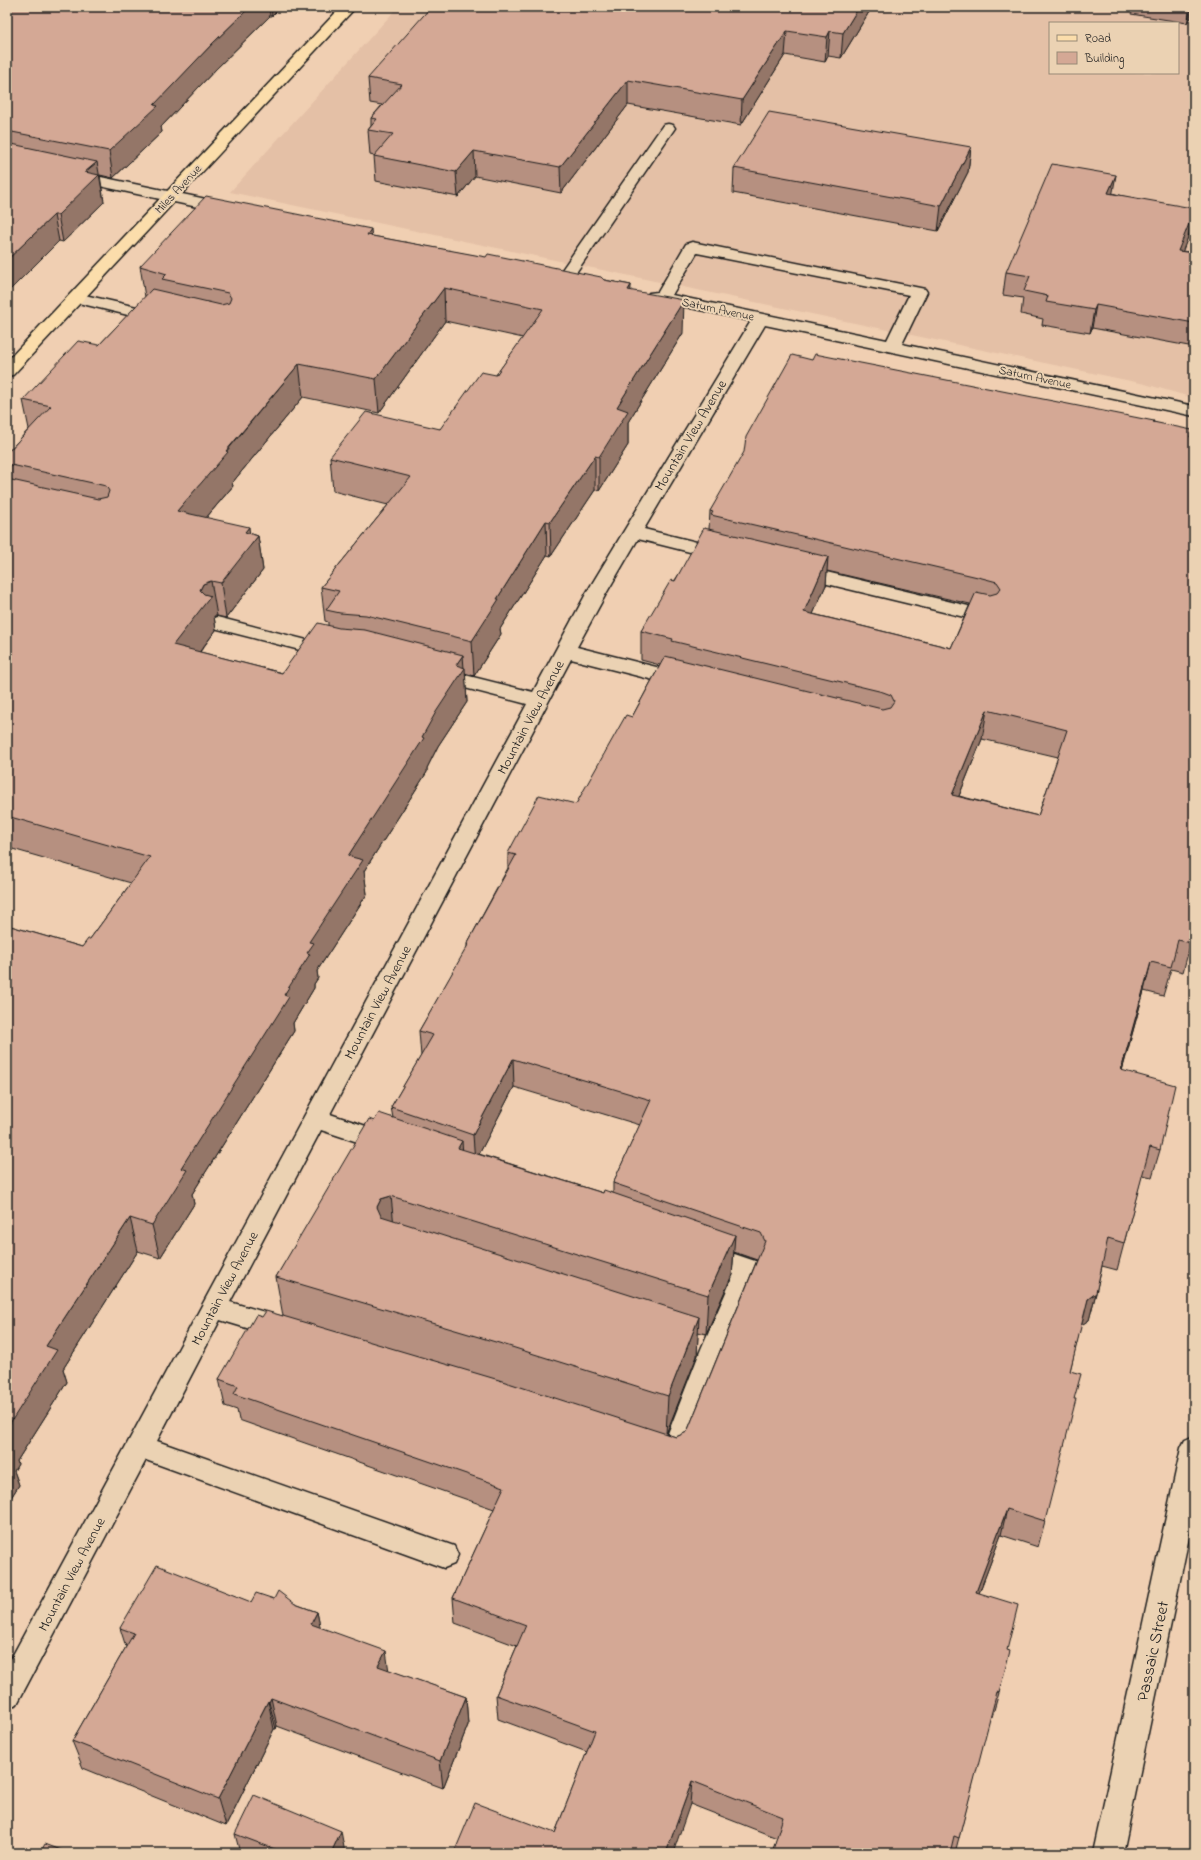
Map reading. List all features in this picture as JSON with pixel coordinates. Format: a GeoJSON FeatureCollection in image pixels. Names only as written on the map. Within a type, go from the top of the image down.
{"type":"FeatureCollection","features":[{"type":"Feature","properties":{"kind":"main road","name":"Miles Avenue"},"geometry":{"type":"LineString","coordinates":[[7,371],[349,7]]}},
{"type":"Feature","properties":{"kind":"street"},"geometry":{"type":"LineString","coordinates":[[564,277],[668,128]]}},
{"type":"Feature","properties":{"kind":"street"},"geometry":{"type":"LineString","coordinates":[[61,174],[248,212]]}},
{"type":"Feature","properties":{"kind":"street"},"geometry":{"type":"LineString","coordinates":[[662,298],[692,247],[919,292],[892,346]]}},
{"type":"Feature","properties":{"kind":"street","name":"Saturn Avenue"},"geometry":{"type":"LineString","coordinates":[[640,293],[1194,411]]}},
{"type":"Feature","properties":{"kind":"street"},"geometry":{"type":"LineString","coordinates":[[76,298],[176,321]]}},
{"type":"Feature","properties":{"kind":"street","name":"Mountain View Avenue"},"geometry":{"type":"LineString","coordinates":[[7,1694],[566,651],[596,592],[761,318]]}},
{"type":"Feature","properties":{"kind":"street"},"geometry":{"type":"LineString","coordinates":[[632,532],[742,558]]}},
{"type":"Feature","properties":{"kind":"street"},"geometry":{"type":"LineString","coordinates":[[780,567],[985,616]]}},
{"type":"Feature","properties":{"kind":"street"},"geometry":{"type":"LineString","coordinates":[[218,623],[349,655]]}},
{"type":"Feature","properties":{"kind":"street"},"geometry":{"type":"LineString","coordinates":[[566,651],[701,685]]}},
{"type":"Feature","properties":{"kind":"street"},"geometry":{"type":"LineString","coordinates":[[423,670],[539,700]]}},
{"type":"Feature","properties":{"kind":"street"},"geometry":{"type":"LineString","coordinates":[[315,1118],[413,1152]]}},
{"type":"Feature","properties":{"kind":"street"},"geometry":{"type":"LineString","coordinates":[[637,1438],[675,1450],[704,1346],[749,1269],[683,1246]]}},
{"type":"Feature","properties":{"kind":"street"},"geometry":{"type":"LineString","coordinates":[[214,1308],[308,1336]]}},
{"type":"Feature","properties":{"kind":"street"},"geometry":{"type":"LineString","coordinates":[[139,1446],[444,1555]]}},
{"type":"Feature","properties":{"kind":"street","name":"Passaic Street"},"geometry":{"type":"LineString","coordinates":[[1108,1853],[1194,1448]]}},
{"type":"Feature","properties":{"kind":"shaded area"},"geometry":{"type":"Polygon","coordinates":[[[398,7],[1194,7],[1194,398],[1145,384],[230,192],[398,7]]]}},
{"type":"Feature","properties":{"kind":"building"},"geometry":{"type":"Polygon","coordinates":[[[7,7],[250,7],[213,43],[154,105],[158,106],[109,151],[7,131],[7,7]]]}},
{"type":"Feature","properties":{"kind":"building"},"geometry":{"type":"Polygon","coordinates":[[[431,7],[859,7],[843,33],[830,31],[827,37],[787,31],[742,100],[628,80],[560,167],[474,151],[456,172],[374,156],[393,134],[368,130],[377,119],[371,118],[402,84],[368,78],[431,7]]]}},
{"type":"Feature","properties":{"kind":"building"},"geometry":{"type":"Polygon","coordinates":[[[769,112],[971,147],[941,206],[734,168],[769,112]]]}},
{"type":"Feature","properties":{"kind":"building"},"geometry":{"type":"Polygon","coordinates":[[[7,143],[97,162],[85,172],[99,175],[58,215],[54,215],[7,260],[7,143]]]}},
{"type":"Feature","properties":{"kind":"building"},"geometry":{"type":"Polygon","coordinates":[[[1052,164],[1116,175],[1108,193],[1192,208],[1190,214],[1193,214],[1178,251],[1194,253],[1194,323],[1096,305],[1094,310],[1046,302],[1048,296],[1024,291],[1030,276],[1006,272],[1052,164]]]}},
{"type":"Feature","properties":{"kind":"building"},"geometry":{"type":"Polygon","coordinates":[[[206,196],[371,229],[367,235],[486,257],[488,254],[601,277],[604,280],[631,285],[628,290],[684,300],[617,407],[628,411],[599,457],[595,456],[550,522],[546,521],[472,641],[366,615],[340,613],[326,610],[339,591],[321,587],[411,477],[330,457],[366,412],[440,429],[481,372],[496,375],[543,309],[444,288],[376,379],[299,364],[226,451],[228,452],[177,511],[249,527],[245,532],[258,536],[221,583],[211,581],[203,584],[200,590],[204,594],[211,596],[173,645],[282,673],[318,623],[339,628],[365,630],[463,655],[456,665],[465,668],[436,712],[422,737],[424,738],[348,856],[363,860],[309,942],[314,943],[307,953],[310,954],[284,995],[289,997],[181,1168],[187,1170],[152,1225],[130,1218],[46,1346],[57,1350],[7,1428],[7,925],[82,947],[88,939],[90,939],[150,857],[7,816],[7,479],[98,499],[107,497],[109,491],[106,486],[7,464],[7,453],[51,406],[23,400],[78,341],[99,345],[152,289],[221,305],[229,303],[231,298],[228,293],[162,279],[167,274],[140,266],[206,196]]]}},
{"type":"Feature","properties":{"kind":"building"},"geometry":{"type":"Polygon","coordinates":[[[815,354],[1154,421],[1153,422],[1192,430],[1190,437],[1194,438],[1194,931],[1191,943],[1178,940],[1171,967],[1151,962],[1121,1070],[1175,1085],[1160,1150],[1150,1147],[1124,1243],[1108,1238],[1096,1293],[1088,1299],[1070,1371],[1081,1374],[1045,1521],[1007,1509],[976,1592],[1018,1605],[1007,1650],[1010,1651],[999,1693],[997,1692],[959,1838],[954,1836],[950,1853],[772,1853],[783,1817],[692,1781],[666,1853],[454,1853],[475,1803],[555,1833],[595,1731],[496,1695],[526,1625],[453,1598],[504,1487],[234,1394],[238,1386],[219,1379],[256,1315],[262,1317],[266,1311],[499,1380],[676,1437],[687,1432],[765,1241],[761,1233],[613,1183],[651,1100],[513,1059],[473,1135],[391,1107],[433,1035],[419,1031],[468,945],[467,944],[516,855],[508,853],[539,795],[576,804],[626,715],[632,717],[665,656],[882,709],[890,707],[894,701],[891,695],[883,692],[672,641],[673,639],[641,631],[671,580],[675,581],[704,528],[828,557],[804,612],[951,648],[976,592],[990,595],[997,593],[1001,588],[997,582],[982,578],[711,515],[713,512],[710,511],[744,452],[746,437],[792,355],[812,360],[815,354]],[[987,710],[952,795],[1038,816],[1067,730],[987,710]]]}},
{"type":"Feature","properties":{"kind":"building"},"geometry":{"type":"Polygon","coordinates":[[[379,1113],[462,1141],[458,1148],[603,1193],[604,1190],[735,1235],[708,1295],[391,1196],[381,1199],[377,1207],[381,1216],[699,1317],[668,1396],[499,1343],[276,1277],[369,1119],[374,1121],[379,1113]]]}},
{"type":"Feature","properties":{"kind":"building"},"geometry":{"type":"Polygon","coordinates":[[[157,1565],[251,1602],[256,1593],[274,1599],[278,1591],[295,1604],[317,1612],[311,1624],[386,1651],[378,1666],[466,1697],[440,1761],[271,1698],[269,1702],[268,1701],[218,1799],[72,1741],[134,1633],[120,1628],[157,1565]]]}},
{"type":"Feature","properties":{"kind":"building"},"geometry":{"type":"Polygon","coordinates":[[[254,1795],[341,1831],[331,1853],[279,1853],[280,1851],[235,1834],[254,1795]]]}},
{"type":"Feature","properties":{"kind":"building"},"geometry":{"type":"Polygon","coordinates":[[[45,1844],[69,1853],[40,1853],[45,1844]]]}}]}
